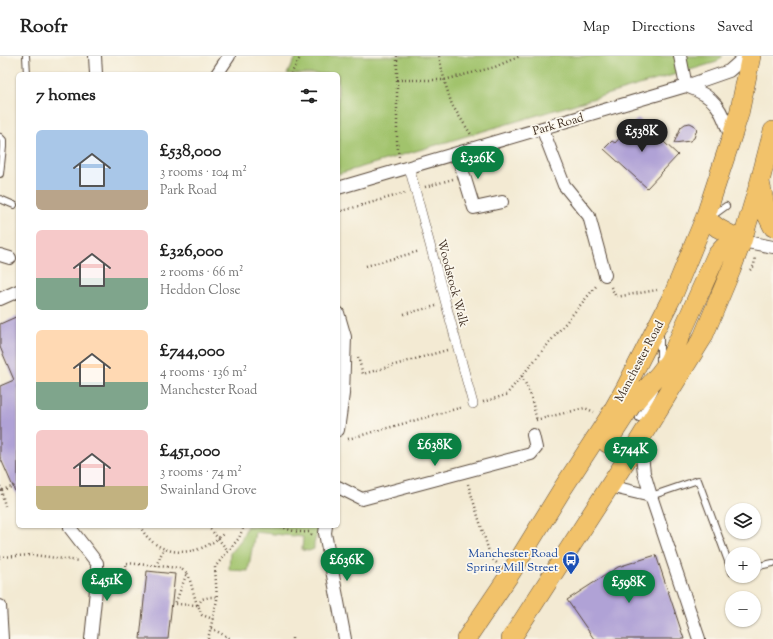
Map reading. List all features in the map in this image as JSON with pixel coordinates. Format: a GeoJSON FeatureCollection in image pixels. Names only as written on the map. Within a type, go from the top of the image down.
{"type":"FeatureCollection","features":[{"type":"Feature","properties":{"kind":"main road","name":"Manchester Road"},"geometry":{"type":"LineString","coordinates":[[466,639],[510,574],[608,419],[674,293],[705,218],[731,139],[739,114],[751,56]]}},
{"type":"Feature","properties":{"kind":"main road"},"geometry":{"type":"LineString","coordinates":[[511,639],[640,439],[702,337],[731,270],[742,240],[773,131]]}},
{"type":"Feature","properties":{"kind":"main road"},"geometry":{"type":"LineString","coordinates":[[760,181],[767,215],[773,227]]}},
{"type":"Feature","properties":{"kind":"main road"},"geometry":{"type":"LineString","coordinates":[[705,218],[718,228],[742,240]]}},
{"type":"Feature","properties":{"kind":"main road"},"geometry":{"type":"LineString","coordinates":[[563,488],[591,467],[631,406],[660,373],[676,347],[716,256],[725,245],[733,241],[742,240]]}},
{"type":"Feature","properties":{"kind":"street"},"geometry":{"type":"LineString","coordinates":[[94,56],[96,72]]}},
{"type":"Feature","properties":{"kind":"street"},"geometry":{"type":"LineString","coordinates":[[219,72],[229,56]]}},
{"type":"Feature","properties":{"kind":"street"},"geometry":{"type":"LineString","coordinates":[[680,56],[686,86],[707,95],[717,106],[722,114],[731,139]]}},
{"type":"Feature","properties":{"kind":"street","name":"Park Road"},"geometry":{"type":"LineString","coordinates":[[340,187],[686,86],[729,71],[746,56]]}},
{"type":"Feature","properties":{"kind":"street"},"geometry":{"type":"LineString","coordinates":[[542,128],[564,185],[589,216],[605,275]]}},
{"type":"Feature","properties":{"kind":"street"},"geometry":{"type":"LineString","coordinates":[[457,153],[474,208],[502,202]]}},
{"type":"Feature","properties":{"kind":"street","name":"Woodstock Walk"},"geometry":{"type":"LineString","coordinates":[[405,168],[416,190],[473,404]]}},
{"type":"Feature","properties":{"kind":"street"},"geometry":{"type":"LineString","coordinates":[[742,240],[773,247]]}},
{"type":"Feature","properties":{"kind":"street"},"geometry":{"type":"LineString","coordinates":[[1,298],[16,292]]}},
{"type":"Feature","properties":{"kind":"street"},"geometry":{"type":"LineString","coordinates":[[340,320],[345,337],[342,435]]}},
{"type":"Feature","properties":{"kind":"street"},"geometry":{"type":"LineString","coordinates":[[340,488],[362,499],[465,472],[530,454],[536,448],[533,435]]}},
{"type":"Feature","properties":{"kind":"street"},"geometry":{"type":"LineString","coordinates":[[640,439],[644,473],[700,639]]}},
{"type":"Feature","properties":{"kind":"street"},"geometry":{"type":"LineString","coordinates":[[609,486],[651,496]]}},
{"type":"Feature","properties":{"kind":"street"},"geometry":{"type":"LineString","coordinates":[[70,528],[96,563],[97,580],[91,639]]}},
{"type":"Feature","properties":{"kind":"street"},"geometry":{"type":"LineString","coordinates":[[326,528],[327,547],[346,639]]}},
{"type":"Feature","properties":{"kind":"street"},"geometry":{"type":"LineString","coordinates":[[0,606],[2,639]]}},
{"type":"Feature","properties":{"kind":"lane"},"geometry":{"type":"LineString","coordinates":[[26,56],[27,72]]}},
{"type":"Feature","properties":{"kind":"lane"},"geometry":{"type":"LineString","coordinates":[[0,137],[3,140],[0,174]]}},
{"type":"Feature","properties":{"kind":"lane"},"geometry":{"type":"LineString","coordinates":[[0,199],[14,205]]}},
{"type":"Feature","properties":{"kind":"lane"},"geometry":{"type":"LineString","coordinates":[[705,218],[715,214],[726,206]]}},
{"type":"Feature","properties":{"kind":"lane"},"geometry":{"type":"LineString","coordinates":[[639,418],[656,388],[660,373],[660,321]]}},
{"type":"Feature","properties":{"kind":"lane"},"geometry":{"type":"LineString","coordinates":[[651,496],[698,480],[725,553]]}},
{"type":"Feature","properties":{"kind":"lane"},"geometry":{"type":"LineString","coordinates":[[761,566],[773,563]]}},
{"type":"Feature","properties":{"kind":"path"},"geometry":{"type":"LineString","coordinates":[[292,72],[301,56]]}},
{"type":"Feature","properties":{"kind":"path"},"geometry":{"type":"LineString","coordinates":[[398,56],[397,143],[405,168]]}},
{"type":"Feature","properties":{"kind":"path"},"geometry":{"type":"LineString","coordinates":[[439,56],[444,80],[452,105],[479,147]]}},
{"type":"Feature","properties":{"kind":"path"},"geometry":{"type":"LineString","coordinates":[[397,80],[444,80],[494,67],[520,56]]}},
{"type":"Feature","properties":{"kind":"path"},"geometry":{"type":"LineString","coordinates":[[340,211],[472,174],[497,154]]}},
{"type":"Feature","properties":{"kind":"path"},"geometry":{"type":"LineString","coordinates":[[366,266],[431,247]]}},
{"type":"Feature","properties":{"kind":"path"},"geometry":{"type":"LineString","coordinates":[[342,435],[506,395],[605,275]]}},
{"type":"Feature","properties":{"kind":"path"},"geometry":{"type":"LineString","coordinates":[[404,314],[446,303]]}},
{"type":"Feature","properties":{"kind":"path"},"geometry":{"type":"LineString","coordinates":[[345,337],[354,340],[363,374],[458,347]]}},
{"type":"Feature","properties":{"kind":"path"},"geometry":{"type":"LineString","coordinates":[[522,376],[530,393],[536,420],[533,435]]}},
{"type":"Feature","properties":{"kind":"path"},"geometry":{"type":"LineString","coordinates":[[536,420],[585,408],[608,419]]}},
{"type":"Feature","properties":{"kind":"path"},"geometry":{"type":"LineString","coordinates":[[465,472],[491,558],[510,574]]}},
{"type":"Feature","properties":{"kind":"path"},"geometry":{"type":"LineString","coordinates":[[0,486],[2,490],[1,495],[5,506]]}},
{"type":"Feature","properties":{"kind":"path"},"geometry":{"type":"LineString","coordinates":[[2,490],[16,486]]}},
{"type":"Feature","properties":{"kind":"path"},"geometry":{"type":"LineString","coordinates":[[141,528],[149,539],[173,552],[189,552],[207,546],[223,534]]}},
{"type":"Feature","properties":{"kind":"path"},"geometry":{"type":"LineString","coordinates":[[210,528],[228,551]]}},
{"type":"Feature","properties":{"kind":"path"},"geometry":{"type":"LineString","coordinates":[[208,639],[217,597],[215,567],[238,538],[243,528]]}},
{"type":"Feature","properties":{"kind":"path"},"geometry":{"type":"LineString","coordinates":[[284,528],[302,533],[309,532],[315,540],[327,547]]}},
{"type":"Feature","properties":{"kind":"path"},"geometry":{"type":"LineString","coordinates":[[156,566],[164,548]]}},
{"type":"Feature","properties":{"kind":"path"},"geometry":{"type":"LineString","coordinates":[[0,557],[34,555],[96,563]]}},
{"type":"Feature","properties":{"kind":"path"},"geometry":{"type":"LineString","coordinates":[[126,570],[126,563],[180,568],[190,577],[202,615],[213,619]]}},
{"type":"Feature","properties":{"kind":"path"},"geometry":{"type":"LineString","coordinates":[[187,573],[175,604],[198,605]]}},
{"type":"Feature","properties":{"kind":"path"},"geometry":{"type":"LineString","coordinates":[[198,605],[202,599],[210,596],[217,597]]}},
{"type":"Feature","properties":{"kind":"path"},"geometry":{"type":"LineString","coordinates":[[211,628],[231,639]]}},
{"type":"Feature","properties":{"kind":"green space"},"geometry":{"type":"Polygon","coordinates":[[[297,56],[723,56],[717,62],[340,173],[340,72],[288,72],[297,56]]]}},
{"type":"Feature","properties":{"kind":"green space"},"geometry":{"type":"Polygon","coordinates":[[[246,528],[319,528],[314,543],[314,549],[309,551],[302,550],[303,537],[255,532],[248,571],[229,570],[230,553],[241,540],[246,528]]]}},
{"type":"Feature","properties":{"kind":"building"},"geometry":{"type":"Polygon","coordinates":[[[638,118],[678,155],[647,188],[604,149],[612,141],[615,143],[638,118]]]}},
{"type":"Feature","properties":{"kind":"building"},"geometry":{"type":"Polygon","coordinates":[[[690,123],[697,129],[694,138],[690,141],[674,143],[681,127],[690,123]]]}},
{"type":"Feature","properties":{"kind":"building"},"geometry":{"type":"Polygon","coordinates":[[[16,317],[16,493],[0,457],[0,386],[14,380],[0,347],[0,324],[16,317]]]}},
{"type":"Feature","properties":{"kind":"building"},"geometry":{"type":"Polygon","coordinates":[[[656,555],[684,639],[594,639],[567,600],[618,567],[656,555]]]}},
{"type":"Feature","properties":{"kind":"building"},"geometry":{"type":"Polygon","coordinates":[[[147,571],[175,574],[168,639],[140,639],[147,571]]]}},
{"type":"Feature","properties":{"kind":"place","name":"Manchester Road Spring Mill Street"},"geometry":{"type":"Point","coordinates":[571,575]}}]}
